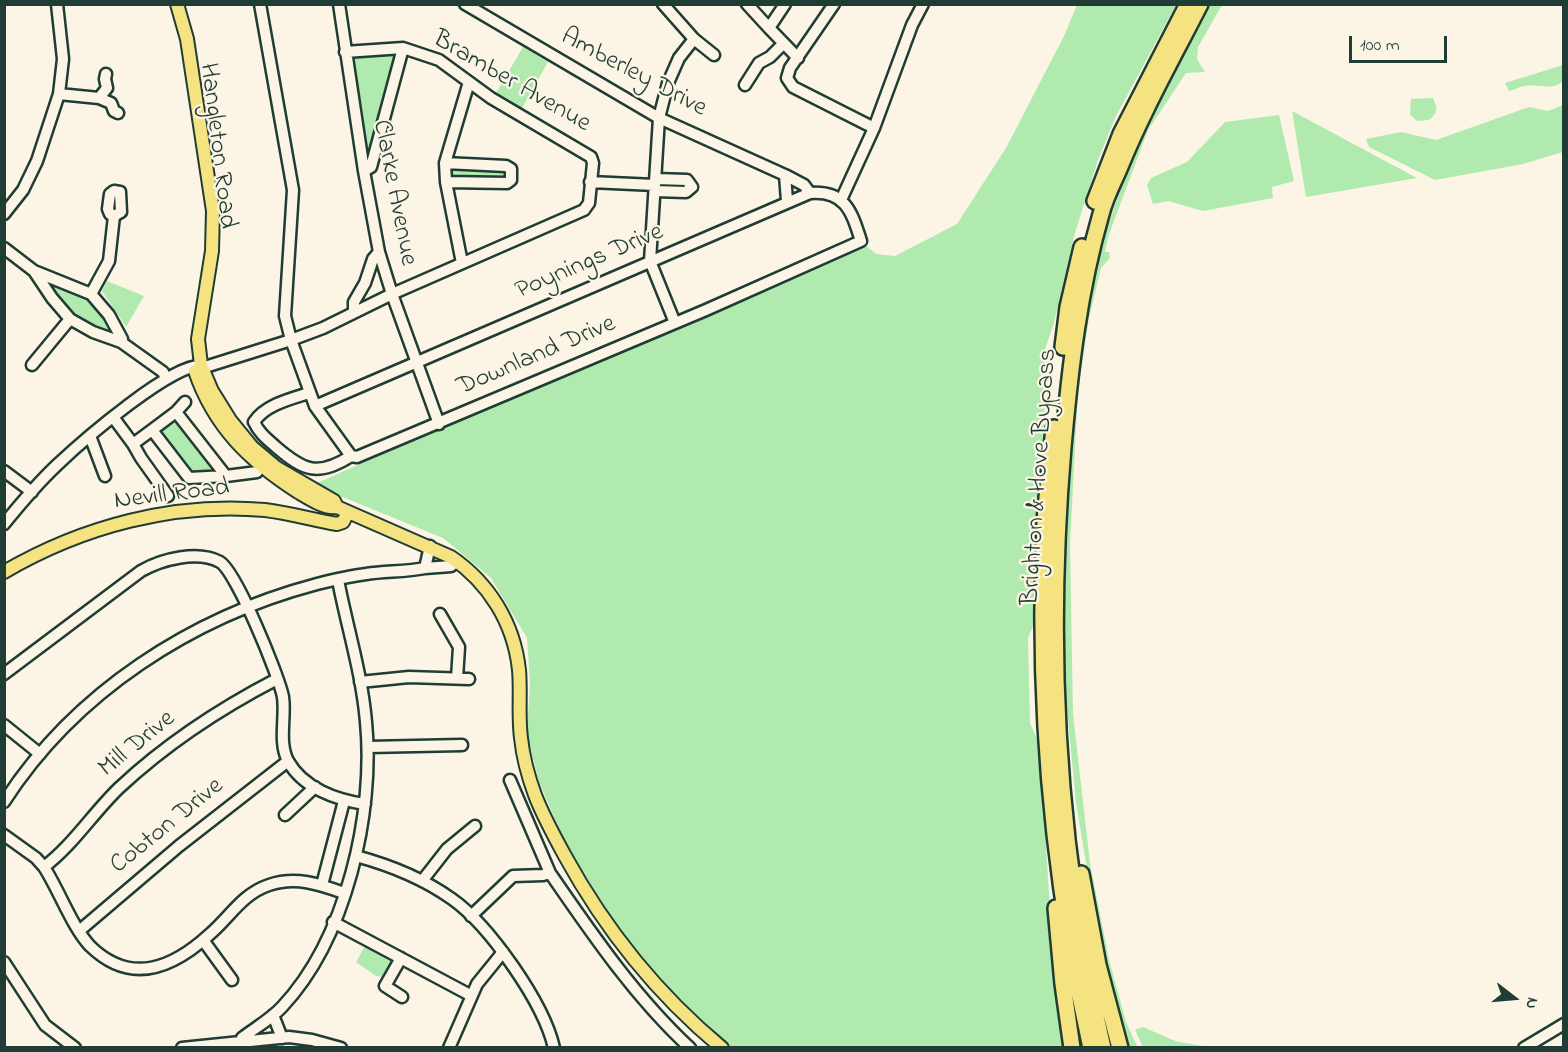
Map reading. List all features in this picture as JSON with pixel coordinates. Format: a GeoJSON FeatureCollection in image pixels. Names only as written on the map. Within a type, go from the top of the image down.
{"type":"FeatureCollection","features":[{"type":"Feature","properties":{"kind":"highway","name":"Brighton & Hove Bypass"},"geometry":{"type":"LineString","coordinates":[[1091,1047],[1077,986],[1059,872],[1054,823],[1045,677],[1045,521],[1068,306],[1092,207],[1120,134],[1188,4]]}},
{"type":"Feature","properties":{"kind":"highway","name":"Brighton & Hove Bypass"},"geometry":{"type":"LineString","coordinates":[[1103,1047],[1088,984],[1077,915],[1062,774],[1056,650],[1057,522],[1066,405],[1078,311],[1101,211],[1128,147],[1200,4]]}},
{"type":"Feature","properties":{"kind":"highway"},"geometry":{"type":"LineString","coordinates":[[1062,774],[1098,965],[1120,1047]]}},
{"type":"Feature","properties":{"kind":"highway"},"geometry":{"type":"LineString","coordinates":[[1054,823],[1053,873],[1056,917],[1072,1047]]}},
{"type":"Feature","properties":{"kind":"main road","name":"Hangleton Road"},"geometry":{"type":"LineString","coordinates":[[169,4],[187,62],[214,221],[206,266],[197,365],[242,442],[277,468],[334,501],[343,509],[430,546],[457,561],[487,590],[503,615],[511,634],[519,670],[523,753],[536,797],[549,827],[578,880],[620,943],[665,996],[722,1047]]}},
{"type":"Feature","properties":{"kind":"main road","name":"Hangleton Road"},"geometry":{"type":"LineString","coordinates":[[177,4],[187,39],[187,62]]}},
{"type":"Feature","properties":{"kind":"main road","name":"Nevill Road"},"geometry":{"type":"LineString","coordinates":[[4,572],[70,539],[147,517],[196,510],[245,509],[288,513],[338,524],[343,522],[343,509]]}},
{"type":"Feature","properties":{"kind":"street"},"geometry":{"type":"LineString","coordinates":[[4,214],[23,190],[37,161],[58,94],[63,59],[57,4]]}},
{"type":"Feature","properties":{"kind":"street"},"geometry":{"type":"LineString","coordinates":[[260,4],[293,190],[285,316],[291,340],[315,406],[351,456]]}},
{"type":"Feature","properties":{"kind":"street","name":"Clarke Avenue"},"geometry":{"type":"LineString","coordinates":[[4,524],[58,464],[113,417],[166,378],[185,368],[197,365],[205,367],[291,340],[323,328],[392,294],[379,252],[364,171],[339,4]]}},
{"type":"Feature","properties":{"kind":"street","name":"Amberley Drive"},"geometry":{"type":"LineString","coordinates":[[465,4],[659,118],[785,175],[804,185],[810,193]]}},
{"type":"Feature","properties":{"kind":"street"},"geometry":{"type":"LineString","coordinates":[[663,4],[694,39],[714,55]]}},
{"type":"Feature","properties":{"kind":"street"},"geometry":{"type":"LineString","coordinates":[[747,4],[798,57]]}},
{"type":"Feature","properties":{"kind":"street"},"geometry":{"type":"LineString","coordinates":[[769,28],[785,4]]}},
{"type":"Feature","properties":{"kind":"street"},"geometry":{"type":"LineString","coordinates":[[834,4],[790,68],[787,78],[793,87],[874,128]]}},
{"type":"Feature","properties":{"kind":"street"},"geometry":{"type":"LineString","coordinates":[[810,193],[823,192],[841,200],[874,128],[912,25],[923,4]]}},
{"type":"Feature","properties":{"kind":"street"},"geometry":{"type":"LineString","coordinates":[[675,323],[650,261],[659,118],[668,83],[679,58],[694,39]]}},
{"type":"Feature","properties":{"kind":"street"},"geometry":{"type":"LineString","coordinates":[[745,85],[759,63],[770,57],[783,44]]}},
{"type":"Feature","properties":{"kind":"street"},"geometry":{"type":"LineString","coordinates":[[364,171],[371,167],[403,48]]}},
{"type":"Feature","properties":{"kind":"street","name":"Bramber Avenue"},"geometry":{"type":"LineString","coordinates":[[345,52],[403,48],[440,60],[492,98],[591,157],[593,163],[589,203],[584,210],[462,263]]}},
{"type":"Feature","properties":{"kind":"street"},"geometry":{"type":"LineString","coordinates":[[99,98],[107,88],[106,74]]}},
{"type":"Feature","properties":{"kind":"street"},"geometry":{"type":"LineString","coordinates":[[439,424],[392,294],[462,263],[446,182],[445,163],[469,82]]}},
{"type":"Feature","properties":{"kind":"street"},"geometry":{"type":"LineString","coordinates":[[58,94],[99,98],[111,103],[114,111],[118,113]]}},
{"type":"Feature","properties":{"kind":"street"},"geometry":{"type":"LineString","coordinates":[[445,163],[506,166],[511,169],[512,175],[511,180],[507,183],[446,182]]}},
{"type":"Feature","properties":{"kind":"street"},"geometry":{"type":"LineString","coordinates":[[785,175],[787,201]]}},
{"type":"Feature","properties":{"kind":"street"},"geometry":{"type":"LineString","coordinates":[[590,182],[656,185]]}},
{"type":"Feature","properties":{"kind":"street","name":"Poynings Drive"},"geometry":{"type":"LineString","coordinates":[[315,406],[810,193]]}},
{"type":"Feature","properties":{"kind":"street","name":"Downland Drive"},"geometry":{"type":"LineString","coordinates":[[309,393],[282,402],[259,414],[254,423],[258,431],[289,458],[308,469],[333,468],[351,456],[357,457],[439,424],[848,248],[861,241],[852,211],[841,200]]}},
{"type":"Feature","properties":{"kind":"street"},"geometry":{"type":"LineString","coordinates":[[91,294],[109,261],[114,216]]}},
{"type":"Feature","properties":{"kind":"street"},"geometry":{"type":"LineString","coordinates":[[4,248],[34,270],[91,294],[109,315],[122,339],[121,342]]}},
{"type":"Feature","properties":{"kind":"street"},"geometry":{"type":"LineString","coordinates":[[354,311],[354,302],[365,283],[373,259],[379,252]]}},
{"type":"Feature","properties":{"kind":"street"},"geometry":{"type":"LineString","coordinates":[[34,270],[52,298],[70,319],[93,332],[121,342],[163,372],[166,378]]}},
{"type":"Feature","properties":{"kind":"street"},"geometry":{"type":"LineString","coordinates":[[32,365],[70,319]]}},
{"type":"Feature","properties":{"kind":"street"},"geometry":{"type":"LineString","coordinates":[[134,444],[186,402]]}},
{"type":"Feature","properties":{"kind":"street"},"geometry":{"type":"LineString","coordinates":[[176,412],[226,476]]}},
{"type":"Feature","properties":{"kind":"street"},"geometry":{"type":"LineString","coordinates":[[113,417],[134,444],[141,458],[168,496]]}},
{"type":"Feature","properties":{"kind":"street"},"geometry":{"type":"LineString","coordinates":[[152,430],[189,478],[257,472]]}},
{"type":"Feature","properties":{"kind":"street"},"geometry":{"type":"LineString","coordinates":[[90,436],[105,476]]}},
{"type":"Feature","properties":{"kind":"street"},"geometry":{"type":"LineString","coordinates":[[4,471],[32,492]]}},
{"type":"Feature","properties":{"kind":"street"},"geometry":{"type":"LineString","coordinates":[[425,568],[430,546]]}},
{"type":"Feature","properties":{"kind":"street"},"geometry":{"type":"LineString","coordinates":[[4,674],[136,574],[162,562],[196,557],[220,562],[231,572],[256,625],[277,679],[282,694],[283,739],[288,761],[328,796],[365,804]]}},
{"type":"Feature","properties":{"kind":"street"},"geometry":{"type":"LineString","coordinates":[[4,802],[40,754],[91,703],[133,669],[192,632],[247,607],[317,584],[368,574],[451,566],[457,561]]}},
{"type":"Feature","properties":{"kind":"street"},"geometry":{"type":"LineString","coordinates":[[243,1042],[242,1038],[284,1004],[307,972],[333,922],[356,856],[365,804],[368,747],[360,682],[338,580]]}},
{"type":"Feature","properties":{"kind":"street"},"geometry":{"type":"LineString","coordinates":[[440,614],[459,647],[457,678]]}},
{"type":"Feature","properties":{"kind":"street"},"geometry":{"type":"LineString","coordinates":[[360,682],[409,677],[469,678]]}},
{"type":"Feature","properties":{"kind":"street","name":"Mill Drive"},"geometry":{"type":"LineString","coordinates":[[44,867],[132,777],[214,714],[277,679]]}},
{"type":"Feature","properties":{"kind":"street"},"geometry":{"type":"LineString","coordinates":[[4,725],[40,754]]}},
{"type":"Feature","properties":{"kind":"street"},"geometry":{"type":"LineString","coordinates":[[368,747],[462,746]]}},
{"type":"Feature","properties":{"kind":"street","name":"Cobton Drive"},"geometry":{"type":"LineString","coordinates":[[80,931],[179,846],[288,761]]}},
{"type":"Feature","properties":{"kind":"street"},"geometry":{"type":"LineString","coordinates":[[510,780],[550,873],[592,935],[631,983],[690,1047]]}},
{"type":"Feature","properties":{"kind":"street"},"geometry":{"type":"LineString","coordinates":[[285,815],[315,787]]}},
{"type":"Feature","properties":{"kind":"street"},"geometry":{"type":"LineString","coordinates":[[322,885],[344,801]]}},
{"type":"Feature","properties":{"kind":"street"},"geometry":{"type":"LineString","coordinates":[[422,881],[447,849],[475,826]]}},
{"type":"Feature","properties":{"kind":"street"},"geometry":{"type":"LineString","coordinates":[[4,835],[36,858],[44,867],[90,945],[109,962],[125,968],[150,969],[165,964],[203,940],[247,897],[260,889],[289,881],[303,881],[344,893]]}},
{"type":"Feature","properties":{"kind":"street"},"geometry":{"type":"LineString","coordinates":[[356,856],[422,881],[452,899],[471,916],[503,952],[532,996],[548,1027],[554,1047]]}},
{"type":"Feature","properties":{"kind":"street"},"geometry":{"type":"LineString","coordinates":[[471,916],[513,876],[550,873]]}},
{"type":"Feature","properties":{"kind":"street"},"geometry":{"type":"LineString","coordinates":[[333,922],[470,995]]}},
{"type":"Feature","properties":{"kind":"street"},"geometry":{"type":"LineString","coordinates":[[203,940],[232,980]]}},
{"type":"Feature","properties":{"kind":"street"},"geometry":{"type":"LineString","coordinates":[[449,1047],[470,995],[484,972],[503,952]]}},
{"type":"Feature","properties":{"kind":"street"},"geometry":{"type":"LineString","coordinates":[[401,958],[381,985],[402,997]]}},
{"type":"Feature","properties":{"kind":"street"},"geometry":{"type":"LineString","coordinates":[[6,969],[45,1025],[75,1047]]}},
{"type":"Feature","properties":{"kind":"street"},"geometry":{"type":"LineString","coordinates":[[273,1015],[282,1038]]}},
{"type":"Feature","properties":{"kind":"street"},"geometry":{"type":"LineString","coordinates":[[1524,1047],[1563,1024]]}},
{"type":"Feature","properties":{"kind":"street"},"geometry":{"type":"LineString","coordinates":[[182,1047],[282,1038],[312,1040],[341,1047]]}},
{"type":"Feature","properties":{"kind":"green space"},"geometry":{"type":"Polygon","coordinates":[[[1077,5],[1176,5],[1116,116],[1098,160],[1074,236],[1054,323],[1043,355],[1048,356],[1037,531],[1037,617],[1028,638],[1030,723],[1040,746],[1050,911],[1066,1047],[731,1047],[681,1002],[634,948],[590,888],[562,836],[538,779],[527,733],[530,683],[527,638],[491,578],[443,538],[313,485],[859,240],[876,254],[895,256],[957,224],[1006,148],[1064,36],[1077,5]]]}},
{"type":"Feature","properties":{"kind":"green space"},"geometry":{"type":"Polygon","coordinates":[[[1209,5],[1222,5],[1198,47],[1197,59],[1205,72],[1186,73],[1148,130],[1108,237],[1105,252],[1109,252],[1110,258],[1101,268],[1089,318],[1078,388],[1070,545],[1073,714],[1090,863],[1109,960],[1126,1022],[1138,1048],[1130,1047],[1108,977],[1076,803],[1064,677],[1064,551],[1070,428],[1091,283],[1103,239],[1141,131],[1158,95],[1209,5]]]}},
{"type":"Feature","properties":{"kind":"green space"},"geometry":{"type":"Polygon","coordinates":[[[523,47],[548,62],[522,108],[496,93],[523,47]]]}},
{"type":"Feature","properties":{"kind":"green space"},"geometry":{"type":"Polygon","coordinates":[[[391,52],[397,59],[372,152],[364,152],[350,63],[355,55],[391,52]]]}},
{"type":"Feature","properties":{"kind":"green space"},"geometry":{"type":"Polygon","coordinates":[[[1563,65],[1563,81],[1554,86],[1529,85],[1509,91],[1505,83],[1563,65]]]}},
{"type":"Feature","properties":{"kind":"green space"},"geometry":{"type":"Polygon","coordinates":[[[1433,98],[1436,110],[1429,120],[1417,121],[1410,115],[1411,99],[1433,98]]]}},
{"type":"Feature","properties":{"kind":"green space"},"geometry":{"type":"Polygon","coordinates":[[[1563,105],[1563,152],[1523,164],[1435,180],[1369,147],[1366,139],[1401,132],[1436,140],[1529,107],[1548,111],[1563,105]]]}},
{"type":"Feature","properties":{"kind":"green space"},"geometry":{"type":"Polygon","coordinates":[[[1292,111],[1417,178],[1306,197],[1292,111]]]}},
{"type":"Feature","properties":{"kind":"green space"},"geometry":{"type":"Polygon","coordinates":[[[1279,115],[1294,181],[1272,187],[1273,198],[1203,211],[1168,201],[1153,204],[1147,185],[1151,178],[1187,162],[1225,122],[1279,115]]]}},
{"type":"Feature","properties":{"kind":"green space"},"geometry":{"type":"Polygon","coordinates":[[[451,168],[506,168],[509,178],[451,179],[447,173],[451,168]]]}},
{"type":"Feature","properties":{"kind":"green space"},"geometry":{"type":"Polygon","coordinates":[[[107,281],[144,296],[126,327],[102,291],[107,281]]]}},
{"type":"Feature","properties":{"kind":"green space"},"geometry":{"type":"Polygon","coordinates":[[[51,283],[73,291],[88,300],[100,312],[113,332],[111,334],[101,330],[76,315],[51,283]]]}},
{"type":"Feature","properties":{"kind":"green space"},"geometry":{"type":"Polygon","coordinates":[[[174,417],[219,471],[190,474],[158,432],[174,417]]]}},
{"type":"Feature","properties":{"kind":"green space"},"geometry":{"type":"Polygon","coordinates":[[[366,944],[392,958],[384,977],[376,976],[356,962],[366,944]]]}},
{"type":"Feature","properties":{"kind":"green space"},"geometry":{"type":"Polygon","coordinates":[[[1143,1027],[1175,1041],[1209,1047],[1143,1047],[1135,1030],[1143,1027]]]}}]}
